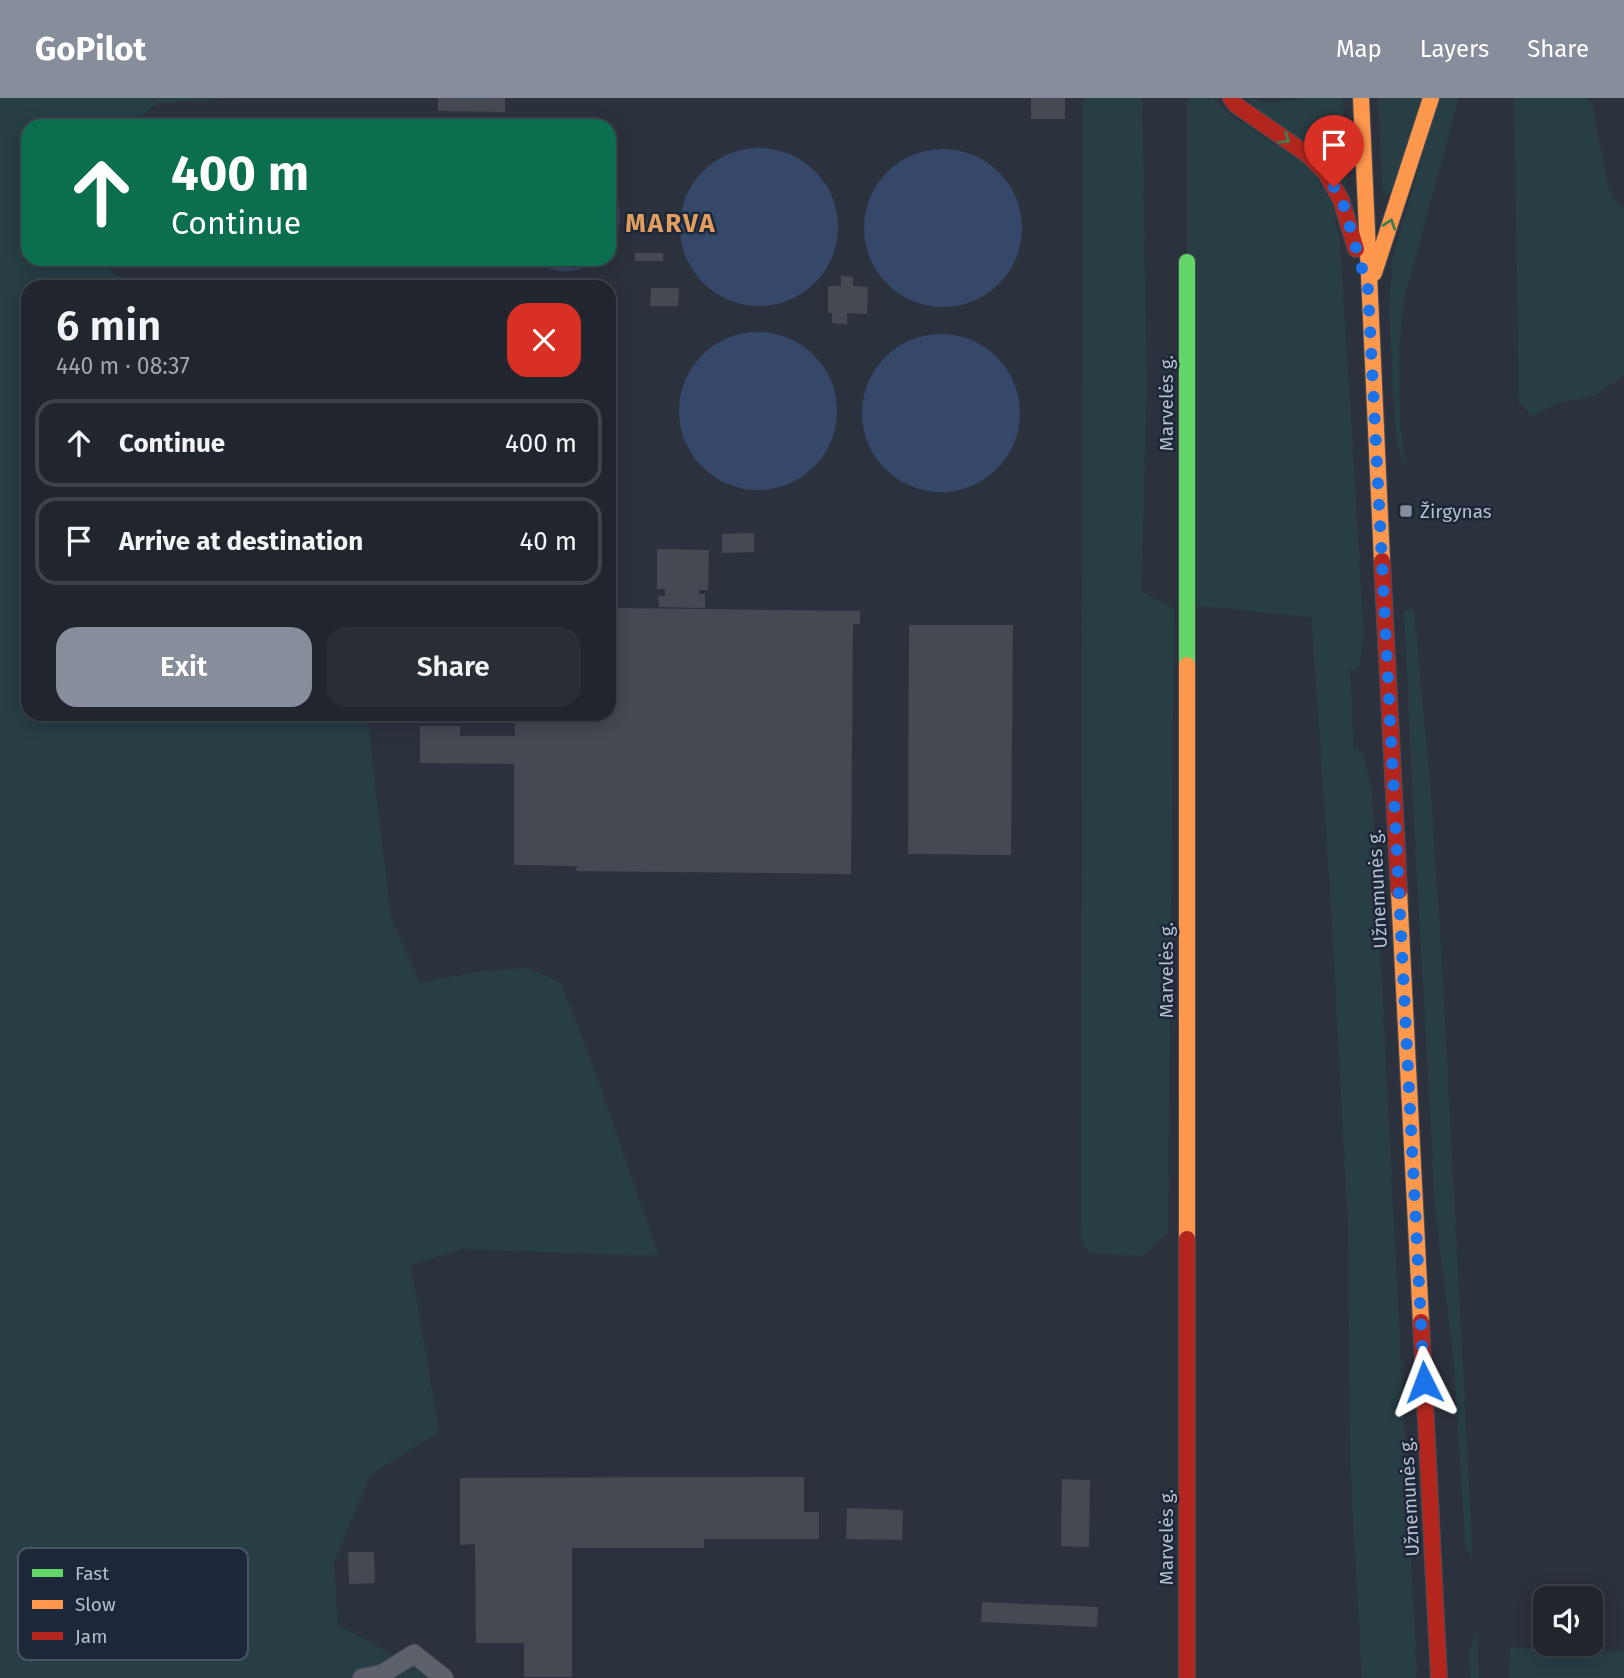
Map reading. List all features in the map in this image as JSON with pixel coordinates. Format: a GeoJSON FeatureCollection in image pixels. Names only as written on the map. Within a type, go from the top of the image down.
{"type":"FeatureCollection","features":[{"type":"Feature","properties":{"kind":"main road"},"geometry":{"type":"LineString","coordinates":[[1231,98],[1236,105],[1308,155],[1326,173],[1342,200],[1368,289]]}},
{"type":"Feature","properties":{"kind":"main road","name":"Užnemunės g."},"geometry":{"type":"LineString","coordinates":[[1361,98],[1368,289],[1439,1678]]}},
{"type":"Feature","properties":{"kind":"main road"},"geometry":{"type":"LineString","coordinates":[[1368,289],[1431,98]]}},
{"type":"Feature","properties":{"kind":"main road","name":"Marvelės g."},"geometry":{"type":"LineString","coordinates":[[1187,262],[1187,1678]]}},
{"type":"Feature","properties":{"kind":"street"},"geometry":{"type":"LineString","coordinates":[[362,1678],[382,1674],[414,1654],[444,1678]]}},
{"type":"Feature","properties":{"kind":"shaded area"},"geometry":{"type":"Polygon","coordinates":[[[0,98],[244,98],[157,103],[138,119],[21,119],[21,266],[110,266],[112,273],[130,280],[21,280],[21,721],[368,721],[391,918],[420,983],[476,972],[528,968],[561,983],[659,1256],[462,1249],[411,1265],[439,1432],[371,1474],[334,1563],[338,1626],[431,1678],[0,1678],[0,98]]]}},
{"type":"Feature","properties":{"kind":"shaded area"},"geometry":{"type":"Polygon","coordinates":[[[1083,98],[1142,98],[1147,383],[1141,591],[1174,609],[1168,1233],[1142,1256],[1088,1253],[1081,1239],[1083,98]]]}},
{"type":"Feature","properties":{"kind":"shaded area"},"geometry":{"type":"Polygon","coordinates":[[[1187,98],[1212,98],[1232,116],[1310,167],[1331,201],[1340,240],[1364,634],[1359,668],[1350,671],[1354,749],[1362,751],[1372,789],[1417,1678],[1362,1678],[1350,1460],[1348,1225],[1329,872],[1311,617],[1187,605],[1187,98]]]}},
{"type":"Feature","properties":{"kind":"shaded area"},"geometry":{"type":"Polygon","coordinates":[[[1246,98],[1270,103],[1299,98],[1343,98],[1346,186],[1246,98]]]}},
{"type":"Feature","properties":{"kind":"shaded area"},"geometry":{"type":"Polygon","coordinates":[[[1378,98],[1423,98],[1390,194],[1384,194],[1382,185],[1378,98]]]}},
{"type":"Feature","properties":{"kind":"shaded area"},"geometry":{"type":"Polygon","coordinates":[[[1439,98],[1459,98],[1405,296],[1399,344],[1400,422],[1407,476],[1397,441],[1394,411],[1389,310],[1392,261],[1439,98]]]}},
{"type":"Feature","properties":{"kind":"shaded area"},"geometry":{"type":"Polygon","coordinates":[[[1514,98],[1586,98],[1591,102],[1608,186],[1617,202],[1624,208],[1624,375],[1595,396],[1558,403],[1532,416],[1519,402],[1514,98]]]}},
{"type":"Feature","properties":{"kind":"shaded area"},"geometry":{"type":"Polygon","coordinates":[[[1414,610],[1441,944],[1473,1561],[1465,1545],[1454,1364],[1435,1207],[1404,611],[1414,610]]]}},
{"type":"Feature","properties":{"kind":"shaded area"},"geometry":{"type":"Polygon","coordinates":[[[1477,1630],[1479,1678],[1470,1678],[1469,1655],[1477,1630]]]}},
{"type":"Feature","properties":{"kind":"shaded area"},"geometry":{"type":"Polygon","coordinates":[[[1510,1647],[1533,1648],[1533,1656],[1603,1656],[1603,1650],[1624,1651],[1624,1678],[1509,1678],[1510,1647]]]}},
{"type":"Feature","properties":{"kind":"water"},"geometry":{"type":"Polygon","coordinates":[[[759,148],[789,154],[815,171],[832,197],[838,227],[832,257],[815,283],[789,300],[759,306],[729,300],[703,283],[686,257],[680,227],[686,197],[703,171],[729,154],[759,148]]]}},
{"type":"Feature","properties":{"kind":"water"},"geometry":{"type":"Polygon","coordinates":[[[943,149],[973,155],[999,172],[1016,198],[1022,228],[1016,258],[999,284],[973,301],[943,307],[913,301],[887,284],[870,258],[864,228],[870,198],[887,172],[913,155],[943,149]]]}},
{"type":"Feature","properties":{"kind":"water"},"geometry":{"type":"Polygon","coordinates":[[[616,196],[620,216],[616,236],[616,196]]]}},
{"type":"Feature","properties":{"kind":"water"},"geometry":{"type":"Polygon","coordinates":[[[544,266],[588,266],[573,271],[544,266]]]}},
{"type":"Feature","properties":{"kind":"water"},"geometry":{"type":"Polygon","coordinates":[[[758,332],[788,338],[814,355],[831,381],[837,411],[831,441],[814,467],[788,484],[758,490],[728,484],[702,467],[685,441],[679,411],[685,381],[702,355],[728,338],[758,332]]]}},
{"type":"Feature","properties":{"kind":"water"},"geometry":{"type":"Polygon","coordinates":[[[941,334],[971,340],[997,357],[1014,383],[1020,413],[1014,443],[997,469],[971,486],[941,492],[911,486],[885,469],[868,443],[862,413],[868,383],[885,357],[911,340],[941,334]]]}},
{"type":"Feature","properties":{"kind":"building"},"geometry":{"type":"Polygon","coordinates":[[[438,98],[505,98],[505,112],[438,111],[438,98]]]}},
{"type":"Feature","properties":{"kind":"building"},"geometry":{"type":"Polygon","coordinates":[[[1031,98],[1065,98],[1065,119],[1031,119],[1031,98]]]}},
{"type":"Feature","properties":{"kind":"building"},"geometry":{"type":"Polygon","coordinates":[[[635,220],[663,220],[662,228],[635,228],[635,220]]]}},
{"type":"Feature","properties":{"kind":"building"},"geometry":{"type":"Polygon","coordinates":[[[635,253],[663,253],[663,261],[635,261],[635,253]]]}},
{"type":"Feature","properties":{"kind":"building"},"geometry":{"type":"Polygon","coordinates":[[[841,276],[853,277],[853,286],[868,287],[867,314],[847,313],[847,324],[832,323],[832,313],[828,313],[828,286],[841,286],[841,276]]]}},
{"type":"Feature","properties":{"kind":"building"},"geometry":{"type":"Polygon","coordinates":[[[651,288],[679,288],[678,306],[650,306],[651,288]]]}},
{"type":"Feature","properties":{"kind":"building"},"geometry":{"type":"Polygon","coordinates":[[[754,533],[754,552],[722,553],[722,534],[754,533]]]}},
{"type":"Feature","properties":{"kind":"building"},"geometry":{"type":"Polygon","coordinates":[[[657,549],[709,550],[708,590],[699,590],[699,594],[705,594],[705,608],[659,607],[658,596],[665,596],[665,589],[657,589],[657,549]]]}},
{"type":"Feature","properties":{"kind":"building"},"geometry":{"type":"Polygon","coordinates":[[[616,608],[860,611],[860,624],[853,624],[851,874],[576,871],[577,866],[514,865],[514,764],[420,763],[420,726],[460,726],[460,736],[515,736],[515,721],[616,721],[616,608]]]}},
{"type":"Feature","properties":{"kind":"building"},"geometry":{"type":"Polygon","coordinates":[[[909,625],[1013,625],[1011,855],[908,854],[909,625]]]}},
{"type":"Feature","properties":{"kind":"building"},"geometry":{"type":"Polygon","coordinates":[[[804,1477],[804,1512],[819,1512],[819,1539],[704,1539],[704,1548],[572,1548],[572,1677],[524,1677],[524,1643],[476,1643],[475,1544],[460,1545],[460,1478],[804,1477]]]}},
{"type":"Feature","properties":{"kind":"building"},"geometry":{"type":"Polygon","coordinates":[[[1062,1479],[1090,1480],[1089,1547],[1061,1546],[1062,1479]]]}},
{"type":"Feature","properties":{"kind":"building"},"geometry":{"type":"Polygon","coordinates":[[[847,1508],[903,1510],[902,1540],[846,1539],[847,1508]]]}},
{"type":"Feature","properties":{"kind":"building"},"geometry":{"type":"Polygon","coordinates":[[[348,1552],[374,1552],[375,1583],[349,1584],[348,1552]]]}},
{"type":"Feature","properties":{"kind":"building"},"geometry":{"type":"Polygon","coordinates":[[[982,1602],[1098,1607],[1097,1627],[981,1622],[982,1602]]]}},
{"type":"Feature","properties":{"kind":"traffic: fast"},"geometry":{"type":"LineString","coordinates":[[1187,262],[1187,665]]}},
{"type":"Feature","properties":{"kind":"traffic: slow"},"geometry":{"type":"LineString","coordinates":[[1361,98],[1382,561]]}},
{"type":"Feature","properties":{"kind":"traffic: slow"},"geometry":{"type":"LineString","coordinates":[[1374,273],[1431,98]]}},
{"type":"Feature","properties":{"kind":"traffic: slow"},"geometry":{"type":"LineString","coordinates":[[1187,665],[1187,1239]]}},
{"type":"Feature","properties":{"kind":"traffic: slow"},"geometry":{"type":"LineString","coordinates":[[1399,891],[1421,1322]]}},
{"type":"Feature","properties":{"kind":"traffic: jam"},"geometry":{"type":"LineString","coordinates":[[1231,98],[1236,105],[1308,155],[1326,173],[1341,200],[1356,249]]}},
{"type":"Feature","properties":{"kind":"traffic: jam"},"geometry":{"type":"LineString","coordinates":[[1382,561],[1399,891]]}},
{"type":"Feature","properties":{"kind":"traffic: jam"},"geometry":{"type":"LineString","coordinates":[[1187,1239],[1187,1678]]}},
{"type":"Feature","properties":{"kind":"traffic: jam"},"geometry":{"type":"LineString","coordinates":[[1421,1322],[1439,1678]]}},
{"type":"Feature","properties":{"kind":"place","name":"Žirgynas"},"geometry":{"type":"Point","coordinates":[1406,511]}},
{"type":"Feature","properties":{"kind":"district","name":"MARVA"},"geometry":{"type":"Point","coordinates":[671,223]}},
{"type":"Feature","properties":{"kind":"route"},"geometry":{"type":"LineString","coordinates":[[1334,187],[1342,200],[1368,289],[1424,1382]]}}]}
